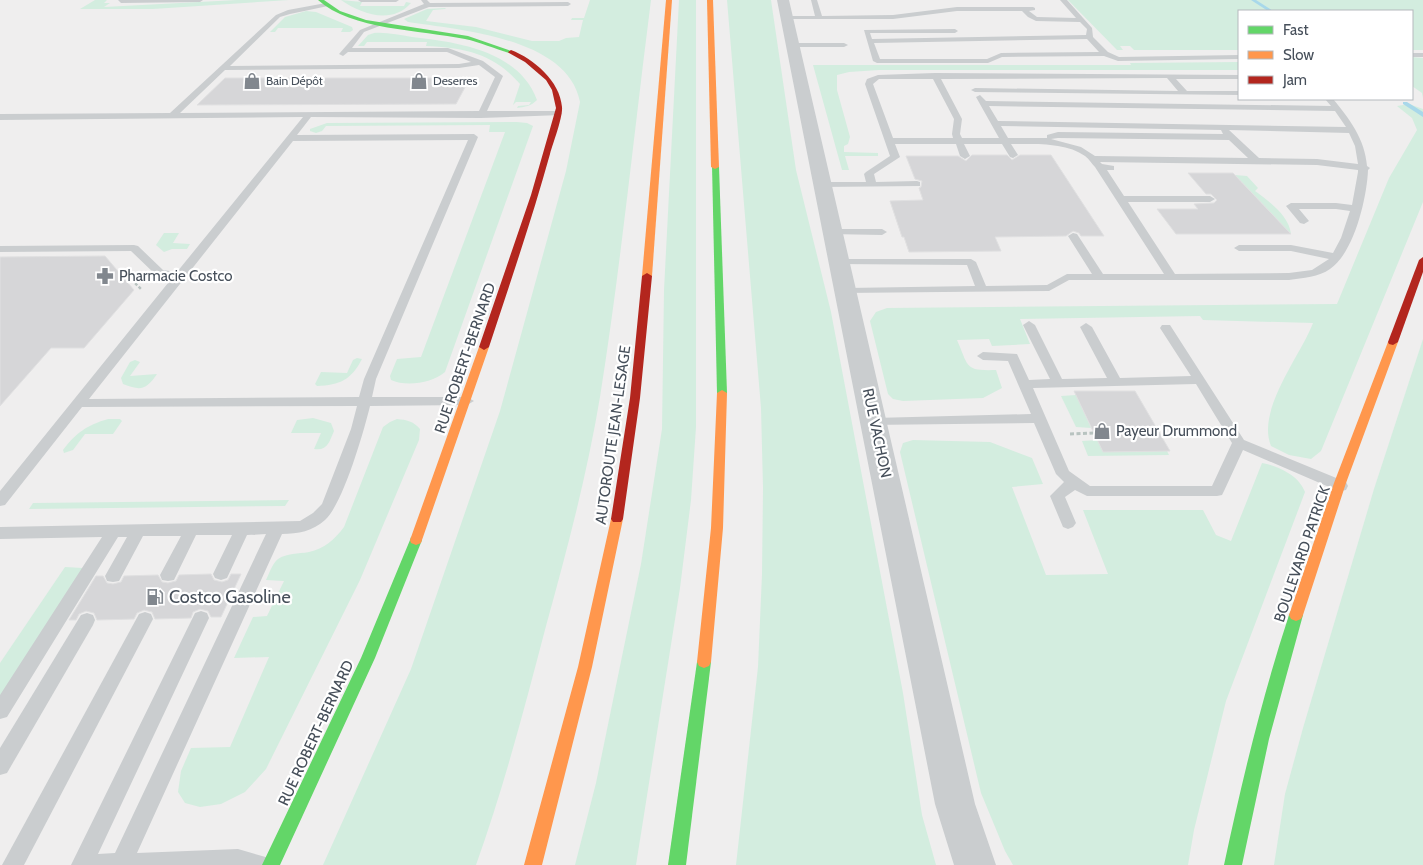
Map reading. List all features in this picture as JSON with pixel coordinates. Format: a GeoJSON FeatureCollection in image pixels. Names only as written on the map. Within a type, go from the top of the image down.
{"type":"FeatureCollection","features":[{"type":"Feature","properties":{"kind":"main road","name":"AUTOROUTE JEAN-LESAGE"},"geometry":{"type":"LineString","coordinates":[[533,865],[587,659],[609,561],[625,474],[642,333],[669,0]]}},
{"type":"Feature","properties":{"kind":"main road"},"geometry":{"type":"LineString","coordinates":[[677,865],[712,604],[721,487],[722,377],[710,0]]}},
{"type":"Feature","properties":{"kind":"main road","name":"RUE ROBERT-BERNARD"},"geometry":{"type":"LineString","coordinates":[[270,865],[368,658],[419,534],[467,401],[535,195],[558,113],[557,96],[551,84],[535,67],[518,56],[490,44],[468,38],[378,24],[345,15],[324,2]]}},
{"type":"Feature","properties":{"kind":"main road","name":"BOULEVARD PATRICK"},"geometry":{"type":"LineString","coordinates":[[1233,865],[1246,796],[1267,710],[1310,566],[1423,260]]}},
{"type":"Feature","properties":{"kind":"street","name":"RUE VACHON"},"geometry":{"type":"LineString","coordinates":[[788,9],[955,804],[976,865]]}},
{"type":"Feature","properties":{"kind":"lane"},"geometry":{"type":"LineString","coordinates":[[122,0],[120,1],[200,0]]}},
{"type":"Feature","properties":{"kind":"lane"},"geometry":{"type":"LineString","coordinates":[[361,0],[396,0]]}},
{"type":"Feature","properties":{"kind":"lane"},"geometry":{"type":"LineString","coordinates":[[814,0],[820,18]]}},
{"type":"Feature","properties":{"kind":"lane"},"geometry":{"type":"LineString","coordinates":[[1063,0],[1090,29],[1090,37],[1105,54]]}},
{"type":"Feature","properties":{"kind":"lane"},"geometry":{"type":"LineString","coordinates":[[171,117],[280,15],[324,2]]}},
{"type":"Feature","properties":{"kind":"lane"},"geometry":{"type":"LineString","coordinates":[[333,67],[362,31],[426,2],[568,4]]}},
{"type":"Feature","properties":{"kind":"lane"},"geometry":{"type":"LineString","coordinates":[[913,6],[937,6],[942,14]]}},
{"type":"Feature","properties":{"kind":"lane"},"geometry":{"type":"LineString","coordinates":[[1024,8],[1030,16],[1036,19],[1082,20]]}},
{"type":"Feature","properties":{"kind":"lane"},"geometry":{"type":"LineString","coordinates":[[788,9],[820,18],[893,17],[1033,8]]}},
{"type":"Feature","properties":{"kind":"lane"},"geometry":{"type":"LineString","coordinates":[[996,9],[1003,17]]}},
{"type":"Feature","properties":{"kind":"lane"},"geometry":{"type":"LineString","coordinates":[[956,31],[866,31],[877,61],[988,61],[1001,55],[1105,54],[1118,59],[1238,57]]}},
{"type":"Feature","properties":{"kind":"lane"},"geometry":{"type":"LineString","coordinates":[[870,41],[1090,37]]}},
{"type":"Feature","properties":{"kind":"lane"},"geometry":{"type":"LineString","coordinates":[[991,39],[1001,55]]}},
{"type":"Feature","properties":{"kind":"lane"},"geometry":{"type":"LineString","coordinates":[[795,45],[844,45]]}},
{"type":"Feature","properties":{"kind":"lane"},"geometry":{"type":"LineString","coordinates":[[346,50],[448,50],[480,63],[499,77],[481,115]]}},
{"type":"Feature","properties":{"kind":"lane"},"geometry":{"type":"LineString","coordinates":[[223,68],[459,66],[480,63]]}},
{"type":"Feature","properties":{"kind":"lane"},"geometry":{"type":"LineString","coordinates":[[935,75],[958,119],[957,141],[965,156]]}},
{"type":"Feature","properties":{"kind":"lane"},"geometry":{"type":"LineString","coordinates":[[967,75],[1013,155]]}},
{"type":"Feature","properties":{"kind":"lane"},"geometry":{"type":"LineString","coordinates":[[872,184],[869,174],[895,157],[870,81],[885,76],[1238,76]]}},
{"type":"Feature","properties":{"kind":"lane"},"geometry":{"type":"LineString","coordinates":[[1169,76],[1256,161]]}},
{"type":"Feature","properties":{"kind":"lane"},"geometry":{"type":"LineString","coordinates":[[975,90],[1238,93]]}},
{"type":"Feature","properties":{"kind":"lane"},"geometry":{"type":"LineString","coordinates":[[847,291],[1049,288],[1067,277],[1268,277],[1308,274],[1324,269],[1335,257],[1348,235],[1364,184],[1365,168],[1362,150],[1338,109],[1329,100]]}},
{"type":"Feature","properties":{"kind":"lane"},"geometry":{"type":"LineString","coordinates":[[983,103],[1338,109]]}},
{"type":"Feature","properties":{"kind":"lane"},"geometry":{"type":"LineString","coordinates":[[0,117],[558,113]]}},
{"type":"Feature","properties":{"kind":"lane"},"geometry":{"type":"LineString","coordinates":[[0,501],[308,116]]}},
{"type":"Feature","properties":{"kind":"lane"},"geometry":{"type":"LineString","coordinates":[[994,123],[1351,130]]}},
{"type":"Feature","properties":{"kind":"lane"},"geometry":{"type":"LineString","coordinates":[[1047,141],[1049,138],[1058,135],[1231,137]]}},
{"type":"Feature","properties":{"kind":"lane"},"geometry":{"type":"LineString","coordinates":[[0,533],[276,528],[304,526],[323,515],[329,506],[358,429],[370,379],[474,137],[290,138]]}},
{"type":"Feature","properties":{"kind":"lane"},"geometry":{"type":"LineString","coordinates":[[890,141],[1047,141],[1078,149],[1094,159],[1172,277]]}},
{"type":"Feature","properties":{"kind":"lane"},"geometry":{"type":"LineString","coordinates":[[1094,159],[1328,162],[1365,168]]}},
{"type":"Feature","properties":{"kind":"lane"},"geometry":{"type":"LineString","coordinates":[[1100,168],[1212,168]]}},
{"type":"Feature","properties":{"kind":"lane"},"geometry":{"type":"LineString","coordinates":[[824,185],[917,184]]}},
{"type":"Feature","properties":{"kind":"lane"},"geometry":{"type":"LineString","coordinates":[[1122,199],[1210,199]]}},
{"type":"Feature","properties":{"kind":"lane"},"geometry":{"type":"LineString","coordinates":[[1304,221],[1291,206],[1336,206],[1356,209]]}},
{"type":"Feature","properties":{"kind":"lane"},"geometry":{"type":"LineString","coordinates":[[834,232],[882,232]]}},
{"type":"Feature","properties":{"kind":"lane"},"geometry":{"type":"LineString","coordinates":[[1072,236],[1100,277]]}},
{"type":"Feature","properties":{"kind":"lane"},"geometry":{"type":"LineString","coordinates":[[0,249],[134,248],[160,273],[179,276]]}},
{"type":"Feature","properties":{"kind":"lane"},"geometry":{"type":"LineString","coordinates":[[1240,248],[1291,248],[1335,257]]}},
{"type":"Feature","properties":{"kind":"lane"},"geometry":{"type":"LineString","coordinates":[[840,262],[971,262],[982,289]]}},
{"type":"Feature","properties":{"kind":"lane"},"geometry":{"type":"LineString","coordinates":[[1029,325],[1058,383]]}},
{"type":"Feature","properties":{"kind":"lane"},"geometry":{"type":"LineString","coordinates":[[1086,328],[1116,382]]}},
{"type":"Feature","properties":{"kind":"lane"},"geometry":{"type":"LineString","coordinates":[[1166,328],[1239,443],[1340,486]]}},
{"type":"Feature","properties":{"kind":"lane"},"geometry":{"type":"LineString","coordinates":[[983,356],[1013,357],[1063,474],[1088,491],[1216,491],[1239,443]]}},
{"type":"Feature","properties":{"kind":"lane"},"geometry":{"type":"LineString","coordinates":[[1025,384],[1200,380]]}},
{"type":"Feature","properties":{"kind":"lane"},"geometry":{"type":"LineString","coordinates":[[78,403],[467,401]]}},
{"type":"Feature","properties":{"kind":"lane"},"geometry":{"type":"LineString","coordinates":[[874,422],[1039,418]]}},
{"type":"Feature","properties":{"kind":"lane"},"geometry":{"type":"LineString","coordinates":[[1068,523],[1057,496],[1074,482]]}},
{"type":"Feature","properties":{"kind":"lane"},"geometry":{"type":"LineString","coordinates":[[121,865],[276,528]]}},
{"type":"Feature","properties":{"kind":"lane"},"geometry":{"type":"LineString","coordinates":[[168,575],[192,529]]}},
{"type":"Feature","properties":{"kind":"lane"},"geometry":{"type":"LineString","coordinates":[[221,574],[242,529]]}},
{"type":"Feature","properties":{"kind":"lane"},"geometry":{"type":"LineString","coordinates":[[0,711],[114,531]]}},
{"type":"Feature","properties":{"kind":"lane"},"geometry":{"type":"LineString","coordinates":[[113,576],[138,531]]}},
{"type":"Feature","properties":{"kind":"lane"},"geometry":{"type":"LineString","coordinates":[[201,618],[84,865],[238,860],[262,865]]}},
{"type":"Feature","properties":{"kind":"lane"},"geometry":{"type":"LineString","coordinates":[[13,865],[145,619]]}},
{"type":"Feature","properties":{"kind":"lane"},"geometry":{"type":"LineString","coordinates":[[0,766],[87,620]]}},
{"type":"Feature","properties":{"kind":"path"},"geometry":{"type":"LineString","coordinates":[[118,265],[142,290],[138,296]]}},
{"type":"Feature","properties":{"kind":"path"},"geometry":{"type":"LineString","coordinates":[[122,277],[127,275]]}},
{"type":"Feature","properties":{"kind":"path"},"geometry":{"type":"LineString","coordinates":[[1078,434],[1094,433]]}},
{"type":"Feature","properties":{"kind":"green space"},"geometry":{"type":"Polygon","coordinates":[[[95,0],[107,0],[104,3],[110,3],[104,7],[237,0],[289,0],[153,9],[80,9],[95,0]]]}},
{"type":"Feature","properties":{"kind":"green space"},"geometry":{"type":"Polygon","coordinates":[[[341,0],[362,2],[360,6],[404,6],[406,2],[411,3],[395,14],[376,15],[367,13],[341,0]]]}},
{"type":"Feature","properties":{"kind":"green space"},"geometry":{"type":"Polygon","coordinates":[[[590,0],[651,0],[614,298],[595,426],[569,541],[496,806],[476,865],[323,865],[411,669],[500,411],[566,171],[580,102],[571,80],[555,63],[533,50],[481,34],[408,22],[404,19],[427,9],[446,8],[433,10],[426,21],[476,27],[532,41],[559,41],[566,38],[579,37],[583,20],[571,20],[572,18],[584,18],[590,0]]]}},
{"type":"Feature","properties":{"kind":"green space"},"geometry":{"type":"Polygon","coordinates":[[[679,0],[696,0],[696,427],[691,500],[680,588],[636,865],[575,865],[596,783],[641,564],[662,429],[664,290],[679,0]]]}},
{"type":"Feature","properties":{"kind":"green space"},"geometry":{"type":"Polygon","coordinates":[[[727,0],[771,0],[796,170],[831,312],[903,693],[922,815],[936,865],[736,865],[758,667],[763,488],[761,408],[727,0]]]}},
{"type":"Feature","properties":{"kind":"green space"},"geometry":{"type":"Polygon","coordinates":[[[1068,0],[1423,0],[1423,50],[1413,50],[1413,10],[1238,10],[1238,50],[1134,50],[1130,46],[1120,46],[1123,50],[1117,50],[1068,0]]]}},
{"type":"Feature","properties":{"kind":"green space"},"geometry":{"type":"Polygon","coordinates":[[[306,11],[316,12],[352,27],[353,30],[341,32],[343,28],[278,28],[275,32],[270,32],[285,17],[306,11]]]}},
{"type":"Feature","properties":{"kind":"green space"},"geometry":{"type":"Polygon","coordinates":[[[374,33],[448,42],[485,52],[502,60],[516,70],[528,83],[537,100],[530,105],[523,107],[517,108],[518,106],[529,105],[531,102],[516,102],[513,105],[520,84],[499,65],[478,54],[453,48],[426,46],[427,42],[367,42],[364,46],[358,46],[368,35],[374,33]]]}},
{"type":"Feature","properties":{"kind":"green space"},"geometry":{"type":"Polygon","coordinates":[[[1413,57],[1423,58],[1423,98],[1422,93],[1413,87],[1413,57]]]}},
{"type":"Feature","properties":{"kind":"green space"},"geometry":{"type":"Polygon","coordinates":[[[1238,62],[1238,70],[879,70],[849,72],[837,75],[837,90],[850,137],[848,144],[844,146],[844,152],[878,153],[878,156],[845,156],[849,170],[842,170],[813,65],[1131,65],[1130,63],[1238,62]]]}},
{"type":"Feature","properties":{"kind":"green space"},"geometry":{"type":"Polygon","coordinates":[[[1409,104],[1423,109],[1423,202],[1321,451],[1311,459],[1289,455],[1271,446],[1268,432],[1270,416],[1282,383],[1313,323],[1203,320],[1200,316],[1020,319],[1030,344],[992,346],[989,339],[957,340],[969,366],[978,370],[996,370],[1002,388],[983,398],[903,401],[893,399],[888,394],[870,321],[876,312],[887,308],[1337,304],[1389,178],[1417,130],[1412,118],[1397,106],[1409,104]]]}},
{"type":"Feature","properties":{"kind":"green space"},"geometry":{"type":"Polygon","coordinates":[[[517,122],[533,126],[445,372],[434,379],[419,383],[404,383],[391,380],[390,376],[397,359],[421,357],[505,132],[489,132],[490,125],[326,126],[322,131],[316,133],[310,131],[310,129],[327,123],[517,122]]]}},
{"type":"Feature","properties":{"kind":"green space"},"geometry":{"type":"Polygon","coordinates":[[[1235,175],[1247,176],[1258,188],[1255,191],[1283,215],[1291,234],[1235,175]]]}},
{"type":"Feature","properties":{"kind":"green space"},"geometry":{"type":"Polygon","coordinates":[[[164,233],[179,233],[173,243],[190,244],[187,249],[172,249],[164,252],[156,245],[164,233]]]}},
{"type":"Feature","properties":{"kind":"green space"},"geometry":{"type":"Polygon","coordinates":[[[1423,339],[1423,865],[1274,865],[1285,794],[1303,728],[1374,489],[1423,339]]]}},
{"type":"Feature","properties":{"kind":"green space"},"geometry":{"type":"Polygon","coordinates":[[[357,358],[362,359],[349,377],[338,383],[317,386],[315,384],[321,372],[347,373],[353,360],[357,358]]]}},
{"type":"Feature","properties":{"kind":"green space"},"geometry":{"type":"Polygon","coordinates":[[[135,360],[140,362],[130,376],[157,374],[143,388],[134,388],[123,384],[121,378],[130,362],[135,360]]]}},
{"type":"Feature","properties":{"kind":"green space"},"geometry":{"type":"Polygon","coordinates":[[[1076,395],[1091,428],[1076,427],[1061,396],[1076,395]]]}},
{"type":"Feature","properties":{"kind":"green space"},"geometry":{"type":"Polygon","coordinates":[[[313,418],[331,423],[334,431],[327,445],[322,449],[314,449],[321,433],[291,433],[297,420],[313,418]]]}},
{"type":"Feature","properties":{"kind":"green space"},"geometry":{"type":"Polygon","coordinates":[[[108,419],[120,419],[122,421],[113,434],[85,434],[73,450],[64,453],[63,450],[77,434],[94,424],[108,419]]]}},
{"type":"Feature","properties":{"kind":"green space"},"geometry":{"type":"Polygon","coordinates":[[[397,419],[410,421],[415,424],[420,429],[419,440],[360,580],[266,769],[245,792],[221,804],[200,807],[185,803],[178,792],[181,771],[191,748],[230,747],[269,657],[234,658],[253,617],[267,616],[284,581],[266,580],[272,566],[278,559],[285,556],[320,549],[341,531],[383,427],[397,419]]]}},
{"type":"Feature","properties":{"kind":"green space"},"geometry":{"type":"Polygon","coordinates":[[[913,440],[990,442],[1032,458],[1043,484],[1012,487],[1046,575],[1108,574],[1083,510],[1203,510],[1216,535],[1231,541],[1262,463],[1275,466],[1287,472],[1302,486],[1305,492],[1226,701],[1194,830],[1188,865],[1013,865],[1005,851],[981,793],[900,452],[903,443],[913,440]]]}},
{"type":"Feature","properties":{"kind":"green space"},"geometry":{"type":"Polygon","coordinates":[[[1098,440],[1103,452],[1167,451],[1169,455],[1088,456],[1082,441],[1098,440]]]}},
{"type":"Feature","properties":{"kind":"green space"},"geometry":{"type":"Polygon","coordinates":[[[289,500],[285,506],[29,509],[33,503],[289,500]]]}},
{"type":"Feature","properties":{"kind":"green space"},"geometry":{"type":"Polygon","coordinates":[[[65,567],[83,568],[0,697],[0,663],[65,567]]]}},
{"type":"Feature","properties":{"kind":"building"},"geometry":{"type":"Polygon","coordinates":[[[225,78],[470,78],[456,104],[197,105],[225,78]]]}},
{"type":"Feature","properties":{"kind":"building"},"geometry":{"type":"Polygon","coordinates":[[[972,155],[1007,155],[1012,160],[1020,155],[1051,155],[1104,236],[1081,236],[1073,231],[1066,236],[995,237],[1001,251],[909,252],[890,201],[923,200],[919,188],[922,181],[915,179],[906,156],[958,156],[966,161],[972,155]]]}},
{"type":"Feature","properties":{"kind":"building"},"geometry":{"type":"Polygon","coordinates":[[[1188,173],[1233,173],[1291,234],[1176,234],[1157,209],[1198,209],[1194,204],[1214,203],[1217,200],[1211,194],[1206,194],[1188,173]]]}},
{"type":"Feature","properties":{"kind":"building"},"geometry":{"type":"Polygon","coordinates":[[[105,256],[134,290],[84,348],[51,348],[0,406],[0,257],[105,256]]]}},
{"type":"Feature","properties":{"kind":"building"},"geometry":{"type":"Polygon","coordinates":[[[1074,391],[1135,391],[1170,451],[1103,452],[1074,391]]]}},
{"type":"Feature","properties":{"kind":"building","name":"Costco Gasoline"},"geometry":{"type":"Polygon","coordinates":[[[211,574],[214,580],[222,582],[228,580],[231,574],[241,574],[221,617],[211,617],[208,611],[200,609],[193,612],[191,618],[155,619],[152,612],[144,610],[137,613],[134,619],[97,620],[94,613],[86,611],[79,614],[76,620],[69,620],[96,576],[103,576],[107,583],[113,584],[121,582],[124,576],[158,575],[162,582],[168,583],[176,581],[179,575],[211,574]]]}},
{"type":"Feature","properties":{"kind":"waterway"},"geometry":{"type":"LineString","coordinates":[[1253,0],[1269,10]]}},
{"type":"Feature","properties":{"kind":"waterway"},"geometry":{"type":"LineString","coordinates":[[1405,103],[1423,115]]}},
{"type":"Feature","properties":{"kind":"traffic: fast"},"geometry":{"type":"LineString","coordinates":[[321,0],[338,12],[365,21],[468,38],[511,52]]}},
{"type":"Feature","properties":{"kind":"traffic: fast"},"geometry":{"type":"LineString","coordinates":[[715,167],[722,393]]}},
{"type":"Feature","properties":{"kind":"traffic: fast"},"geometry":{"type":"LineString","coordinates":[[271,865],[368,658],[416,540]]}},
{"type":"Feature","properties":{"kind":"traffic: fast"},"geometry":{"type":"LineString","coordinates":[[1233,865],[1261,739],[1296,615]]}},
{"type":"Feature","properties":{"kind":"traffic: fast"},"geometry":{"type":"LineString","coordinates":[[677,865],[704,662]]}},
{"type":"Feature","properties":{"kind":"traffic: slow"},"geometry":{"type":"LineString","coordinates":[[647,276],[669,0]]}},
{"type":"Feature","properties":{"kind":"traffic: slow"},"geometry":{"type":"LineString","coordinates":[[710,0],[715,167]]}},
{"type":"Feature","properties":{"kind":"traffic: slow"},"geometry":{"type":"LineString","coordinates":[[1296,615],[1340,483],[1393,342]]}},
{"type":"Feature","properties":{"kind":"traffic: slow"},"geometry":{"type":"LineString","coordinates":[[416,540],[484,347]]}},
{"type":"Feature","properties":{"kind":"traffic: slow"},"geometry":{"type":"LineString","coordinates":[[704,662],[717,528],[722,393]]}},
{"type":"Feature","properties":{"kind":"traffic: slow"},"geometry":{"type":"LineString","coordinates":[[533,865],[585,667],[617,519]]}},
{"type":"Feature","properties":{"kind":"traffic: jam"},"geometry":{"type":"LineString","coordinates":[[484,347],[535,195],[559,108],[555,90],[548,79],[527,61],[511,52]]}},
{"type":"Feature","properties":{"kind":"traffic: jam"},"geometry":{"type":"LineString","coordinates":[[1393,342],[1423,260]]}},
{"type":"Feature","properties":{"kind":"traffic: jam"},"geometry":{"type":"LineString","coordinates":[[617,519],[635,398],[647,276]]}},
{"type":"Feature","properties":{"kind":"place","name":"Bain Dépôt"},"geometry":{"type":"Point","coordinates":[252,81]}},
{"type":"Feature","properties":{"kind":"place","name":"Deserres"},"geometry":{"type":"Point","coordinates":[419,81]}},
{"type":"Feature","properties":{"kind":"place","name":"Pharmacie Costco"},"geometry":{"type":"Point","coordinates":[105,276]}},
{"type":"Feature","properties":{"kind":"place","name":"Payeur Drummond"},"geometry":{"type":"Point","coordinates":[1102,431]}},
{"type":"Feature","properties":{"kind":"place","name":"Costco Gasoline"},"geometry":{"type":"Point","coordinates":[155,597]}}]}
